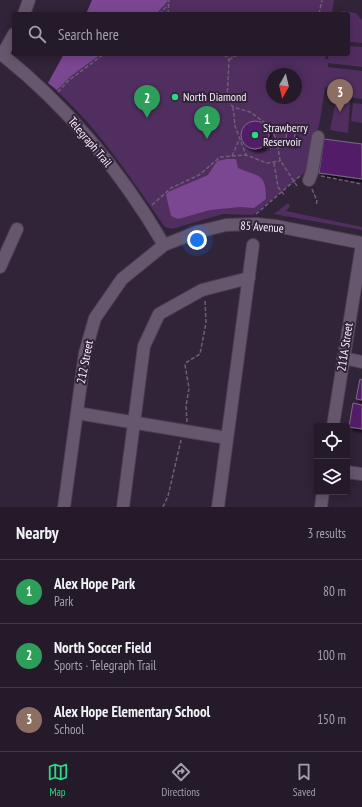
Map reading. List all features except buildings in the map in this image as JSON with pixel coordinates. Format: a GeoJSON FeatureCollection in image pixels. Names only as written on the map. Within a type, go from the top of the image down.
{"type":"FeatureCollection","features":[{"type":"Feature","properties":{"kind":"street"},"geometry":{"type":"LineString","coordinates":[[25,12],[30,0]]}},
{"type":"Feature","properties":{"kind":"street"},"geometry":{"type":"LineString","coordinates":[[1,54],[12,37]]}},
{"type":"Feature","properties":{"kind":"street","name":"Telegraph Trail"},"geometry":{"type":"LineString","coordinates":[[1,54],[54,101],[103,156],[144,211],[164,245]]}},
{"type":"Feature","properties":{"kind":"street"},"geometry":{"type":"LineString","coordinates":[[311,183],[318,137]]}},
{"type":"Feature","properties":{"kind":"street","name":"85 Avenue"},"geometry":{"type":"LineString","coordinates":[[164,245],[197,232],[226,225],[257,224],[295,229],[362,244]]}},
{"type":"Feature","properties":{"kind":"street"},"geometry":{"type":"LineString","coordinates":[[0,267],[17,228]]}},
{"type":"Feature","properties":{"kind":"street","name":"211A Street"},"geometry":{"type":"LineString","coordinates":[[333,423],[362,244]]}},
{"type":"Feature","properties":{"kind":"street","name":"212 Street"},"geometry":{"type":"LineString","coordinates":[[64,507],[85,353],[95,318],[122,279],[164,245]]}},
{"type":"Feature","properties":{"kind":"street"},"geometry":{"type":"LineString","coordinates":[[218,507],[253,245]]}},
{"type":"Feature","properties":{"kind":"street"},"geometry":{"type":"LineString","coordinates":[[123,507],[144,346],[159,314],[202,290],[249,278]]}},
{"type":"Feature","properties":{"kind":"street"},"geometry":{"type":"LineString","coordinates":[[343,358],[362,362]]}},
{"type":"Feature","properties":{"kind":"street"},"geometry":{"type":"LineString","coordinates":[[77,413],[228,438]]}},
{"type":"Feature","properties":{"kind":"street"},"geometry":{"type":"LineString","coordinates":[[350,472],[362,474]]}},
{"type":"Feature","properties":{"kind":"street"},"geometry":{"type":"LineString","coordinates":[[321,507],[323,495]]}},
{"type":"Feature","properties":{"kind":"path"},"geometry":{"type":"LineString","coordinates":[[168,12],[169,0]]}},
{"type":"Feature","properties":{"kind":"path"},"geometry":{"type":"LineString","coordinates":[[319,12],[322,0]]}},
{"type":"Feature","properties":{"kind":"path"},"geometry":{"type":"LineString","coordinates":[[161,12],[169,4]]}},
{"type":"Feature","properties":{"kind":"path"},"geometry":{"type":"LineString","coordinates":[[54,101],[57,93],[68,82],[101,56]]}},
{"type":"Feature","properties":{"kind":"path"},"geometry":{"type":"LineString","coordinates":[[226,56],[229,60],[227,100],[233,107],[250,112],[271,127],[277,142],[280,160],[297,186]]}},
{"type":"Feature","properties":{"kind":"path"},"geometry":{"type":"LineString","coordinates":[[229,60],[234,56]]}},
{"type":"Feature","properties":{"kind":"path"},"geometry":{"type":"LineString","coordinates":[[233,107],[235,126],[239,140],[246,155]]}},
{"type":"Feature","properties":{"kind":"path"},"geometry":{"type":"LineString","coordinates":[[232,156],[239,140]]}},
{"type":"Feature","properties":{"kind":"path"},"geometry":{"type":"LineString","coordinates":[[144,211],[171,188],[199,175],[220,158],[246,155],[267,163],[274,163],[280,160]]}},
{"type":"Feature","properties":{"kind":"path"},"geometry":{"type":"LineString","coordinates":[[274,163],[278,187],[285,196]]}},
{"type":"Feature","properties":{"kind":"path"},"geometry":{"type":"LineString","coordinates":[[311,183],[317,201],[316,205]]}},
{"type":"Feature","properties":{"kind":"path"},"geometry":{"type":"LineString","coordinates":[[163,507],[168,496],[182,437],[186,432],[186,406],[189,388],[185,365],[187,362],[200,354],[202,344],[206,312],[202,290]]}},
{"type":"Feature","properties":{"kind":"shaded area"},"geometry":{"type":"Polygon","coordinates":[[[92,0],[334,0],[332,12],[87,12],[92,0]]]}},
{"type":"Feature","properties":{"kind":"shaded area"},"geometry":{"type":"Polygon","coordinates":[[[92,0],[168,1],[158,12],[87,12],[92,0]]]}},
{"type":"Feature","properties":{"kind":"shaded area"},"geometry":{"type":"Polygon","coordinates":[[[350,12],[356,13],[362,20],[362,43],[350,43],[350,12]]]}},
{"type":"Feature","properties":{"kind":"shaded area"},"geometry":{"type":"Polygon","coordinates":[[[350,46],[362,47],[362,67],[328,63],[328,67],[362,71],[362,99],[345,97],[341,89],[325,87],[320,120],[309,169],[253,215],[223,214],[172,229],[165,227],[97,133],[48,83],[63,56],[326,56],[325,59],[328,59],[329,56],[350,56],[350,46]]]}},
{"type":"Feature","properties":{"kind":"shaded area"},"geometry":{"type":"Polygon","coordinates":[[[63,56],[98,56],[71,76],[57,90],[48,83],[63,56]]]}},
{"type":"Feature","properties":{"kind":"shaded area"},"geometry":{"type":"Polygon","coordinates":[[[336,100],[350,102],[348,133],[330,130],[336,100]]]}},
{"type":"Feature","properties":{"kind":"shaded area"},"geometry":{"type":"Polygon","coordinates":[[[353,103],[362,104],[362,123],[351,121],[353,103]]]}},
{"type":"Feature","properties":{"kind":"shaded area"},"geometry":{"type":"Polygon","coordinates":[[[236,159],[238,168],[256,175],[263,180],[265,184],[266,199],[254,208],[240,207],[210,210],[178,219],[171,216],[166,195],[168,192],[208,175],[217,161],[236,159]]]}},
{"type":"Feature","properties":{"kind":"shaded area"},"geometry":{"type":"Polygon","coordinates":[[[288,203],[290,206],[286,211],[362,227],[362,230],[274,214],[288,203]]]}},
{"type":"Feature","properties":{"kind":"place","name":"North Diamond"},"geometry":{"type":"Point","coordinates":[175,97]}},
{"type":"Feature","properties":{"kind":"place","name":"Alex Hope Elementary School"},"geometry":{"type":"Point","coordinates":[340,112]}},
{"type":"Feature","properties":{"kind":"place","name":"North Soccer Field"},"geometry":{"type":"Point","coordinates":[147,118]}},
{"type":"Feature","properties":{"kind":"place","name":"Strawberry Reservoir"},"geometry":{"type":"Point","coordinates":[255,135]}},
{"type":"Feature","properties":{"kind":"place","name":"Alex Hope Park"},"geometry":{"type":"Point","coordinates":[207,139]}}]}
